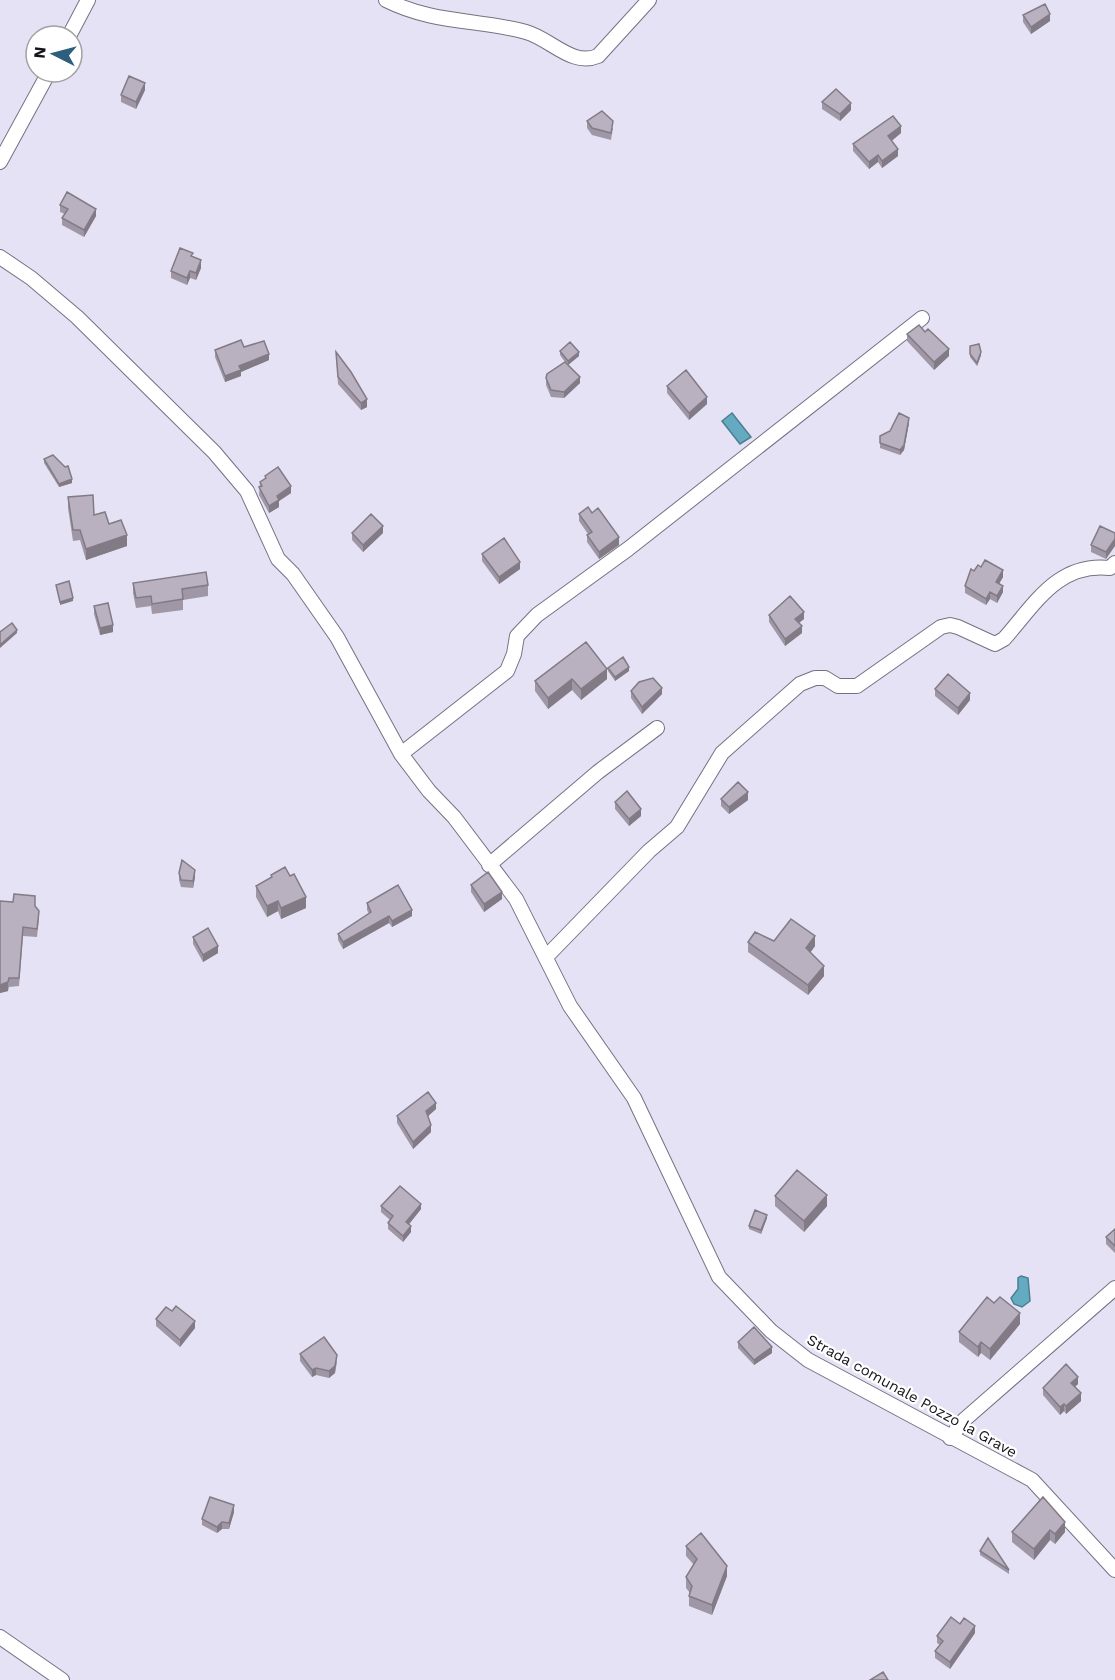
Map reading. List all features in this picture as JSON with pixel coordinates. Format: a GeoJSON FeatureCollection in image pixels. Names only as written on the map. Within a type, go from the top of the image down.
{"type":"FeatureCollection","features":[{"type":"Feature","properties":{"kind":"street"},"geometry":{"type":"LineString","coordinates":[[75,24],[88,0]]}},
{"type":"Feature","properties":{"kind":"street"},"geometry":{"type":"LineString","coordinates":[[386,0],[444,20],[529,33],[578,59],[589,60],[598,56],[649,0]]}},
{"type":"Feature","properties":{"kind":"street"},"geometry":{"type":"LineString","coordinates":[[0,162],[42,84]]}},
{"type":"Feature","properties":{"kind":"street","name":"Strada comunale Pozzo la Grave"},"geometry":{"type":"LineString","coordinates":[[0,257],[31,278],[85,324],[214,452],[247,491],[278,559],[293,574],[337,637],[401,754],[429,791],[454,817],[516,899],[547,956],[570,1006],[634,1098],[719,1277],[771,1331],[808,1360],[1032,1480],[1115,1570]]}},
{"type":"Feature","properties":{"kind":"street"},"geometry":{"type":"LineString","coordinates":[[401,754],[507,671],[514,654],[517,636],[537,615],[628,549],[922,318]]}},
{"type":"Feature","properties":{"kind":"street"},"geometry":{"type":"LineString","coordinates":[[547,956],[649,851],[677,827],[722,753],[800,684],[815,678],[825,678],[847,688],[857,686],[941,627],[950,625],[995,644],[1004,639],[1057,580],[1082,568],[1110,568],[1115,563]]}},
{"type":"Feature","properties":{"kind":"street"},"geometry":{"type":"LineString","coordinates":[[489,865],[598,772],[657,728]]}},
{"type":"Feature","properties":{"kind":"street"},"geometry":{"type":"LineString","coordinates":[[950,1438],[964,1420],[1115,1288]]}},
{"type":"Feature","properties":{"kind":"street"},"geometry":{"type":"LineString","coordinates":[[0,1637],[62,1680]]}},
{"type":"Feature","properties":{"kind":"water"},"geometry":{"type":"Polygon","coordinates":[[[732,413],[751,437],[740,444],[722,421],[732,413]]]}},
{"type":"Feature","properties":{"kind":"water"},"geometry":{"type":"Polygon","coordinates":[[[1021,1276],[1028,1278],[1030,1301],[1022,1307],[1014,1304],[1011,1298],[1018,1289],[1018,1278],[1021,1276]]]}},
{"type":"Feature","properties":{"kind":"building"},"geometry":{"type":"Polygon","coordinates":[[[1045,4],[1050,14],[1031,27],[1023,15],[1045,4]]]}},
{"type":"Feature","properties":{"kind":"building"},"geometry":{"type":"Polygon","coordinates":[[[129,76],[145,83],[136,102],[121,95],[129,76]]]}},
{"type":"Feature","properties":{"kind":"building"},"geometry":{"type":"Polygon","coordinates":[[[836,89],[851,103],[840,114],[822,102],[836,89]]]}},
{"type":"Feature","properties":{"kind":"building"},"geometry":{"type":"Polygon","coordinates":[[[602,111],[613,121],[611,133],[592,128],[587,121],[602,111]]]}},
{"type":"Feature","properties":{"kind":"building"},"geometry":{"type":"Polygon","coordinates":[[[893,116],[901,126],[888,136],[898,149],[882,161],[878,155],[869,162],[853,144],[893,116]]]}},
{"type":"Feature","properties":{"kind":"building"},"geometry":{"type":"Polygon","coordinates":[[[67,192],[96,209],[84,230],[62,218],[68,209],[60,205],[67,192]]]}},
{"type":"Feature","properties":{"kind":"building"},"geometry":{"type":"Polygon","coordinates":[[[180,248],[193,253],[191,256],[201,260],[196,273],[190,271],[187,278],[171,271],[180,248]]]}},
{"type":"Feature","properties":{"kind":"building"},"geometry":{"type":"Polygon","coordinates":[[[919,325],[925,332],[928,329],[949,349],[934,362],[907,334],[919,325]]]}},
{"type":"Feature","properties":{"kind":"building"},"geometry":{"type":"Polygon","coordinates":[[[241,340],[244,347],[264,341],[269,354],[239,366],[241,370],[225,376],[215,350],[241,340]]]}},
{"type":"Feature","properties":{"kind":"building"},"geometry":{"type":"Polygon","coordinates":[[[570,342],[579,352],[568,361],[560,351],[570,342]]]}},
{"type":"Feature","properties":{"kind":"building"},"geometry":{"type":"Polygon","coordinates":[[[979,344],[981,352],[977,363],[970,354],[970,346],[979,344]]]}},
{"type":"Feature","properties":{"kind":"building"},"geometry":{"type":"Polygon","coordinates":[[[336,352],[367,399],[361,403],[338,377],[336,352]]]}},
{"type":"Feature","properties":{"kind":"building"},"geometry":{"type":"Polygon","coordinates":[[[565,362],[580,377],[564,392],[551,390],[546,378],[547,374],[565,362]]]}},
{"type":"Feature","properties":{"kind":"building"},"geometry":{"type":"Polygon","coordinates":[[[686,370],[707,397],[689,413],[667,386],[686,370]]]}},
{"type":"Feature","properties":{"kind":"building"},"geometry":{"type":"Polygon","coordinates":[[[899,413],[909,418],[904,445],[900,450],[880,443],[880,436],[890,431],[899,413]]]}},
{"type":"Feature","properties":{"kind":"building"},"geometry":{"type":"Polygon","coordinates":[[[53,455],[65,467],[68,466],[72,479],[59,484],[44,459],[53,455]]]}},
{"type":"Feature","properties":{"kind":"building"},"geometry":{"type":"Polygon","coordinates":[[[278,467],[291,486],[277,496],[279,500],[269,506],[259,487],[262,486],[260,482],[278,467]]]}},
{"type":"Feature","properties":{"kind":"building"},"geometry":{"type":"Polygon","coordinates":[[[93,495],[94,515],[105,512],[109,524],[121,520],[127,535],[86,549],[80,530],[73,530],[68,497],[93,495]]]}},
{"type":"Feature","properties":{"kind":"building"},"geometry":{"type":"Polygon","coordinates":[[[588,507],[592,513],[598,508],[619,537],[599,552],[587,535],[592,532],[579,514],[588,507]]]}},
{"type":"Feature","properties":{"kind":"building"},"geometry":{"type":"Polygon","coordinates":[[[371,514],[383,526],[363,545],[352,533],[371,514]]]}},
{"type":"Feature","properties":{"kind":"building"},"geometry":{"type":"Polygon","coordinates":[[[1100,526],[1115,533],[1115,539],[1106,552],[1091,545],[1100,526]]]}},
{"type":"Feature","properties":{"kind":"building"},"geometry":{"type":"Polygon","coordinates":[[[504,538],[520,562],[499,577],[482,554],[504,538]]]}},
{"type":"Feature","properties":{"kind":"building"},"geometry":{"type":"Polygon","coordinates":[[[985,560],[1003,570],[996,582],[1003,586],[997,596],[990,592],[986,599],[965,586],[971,569],[974,571],[978,565],[981,567],[985,560]]]}},
{"type":"Feature","properties":{"kind":"building"},"geometry":{"type":"Polygon","coordinates":[[[206,572],[208,585],[182,589],[183,599],[152,604],[151,596],[136,598],[133,583],[206,572]]]}},
{"type":"Feature","properties":{"kind":"building"},"geometry":{"type":"Polygon","coordinates":[[[69,581],[73,598],[60,602],[56,585],[69,581]]]}},
{"type":"Feature","properties":{"kind":"building"},"geometry":{"type":"Polygon","coordinates":[[[790,596],[804,612],[795,619],[802,626],[785,639],[769,615],[790,596]]]}},
{"type":"Feature","properties":{"kind":"building"},"geometry":{"type":"Polygon","coordinates":[[[108,603],[113,625],[100,628],[94,606],[108,603]]]}},
{"type":"Feature","properties":{"kind":"building"},"geometry":{"type":"Polygon","coordinates":[[[12,623],[17,630],[0,645],[0,632],[12,623]]]}},
{"type":"Feature","properties":{"kind":"building"},"geometry":{"type":"Polygon","coordinates":[[[586,642],[607,669],[581,689],[572,679],[548,698],[535,681],[586,642]]]}},
{"type":"Feature","properties":{"kind":"building"},"geometry":{"type":"Polygon","coordinates":[[[623,657],[629,667],[615,677],[608,668],[623,657]]]}},
{"type":"Feature","properties":{"kind":"building"},"geometry":{"type":"Polygon","coordinates":[[[948,674],[970,693],[958,708],[935,689],[948,674]]]}},
{"type":"Feature","properties":{"kind":"building"},"geometry":{"type":"Polygon","coordinates":[[[653,678],[662,688],[642,707],[631,691],[639,682],[653,678]]]}},
{"type":"Feature","properties":{"kind":"building"},"geometry":{"type":"Polygon","coordinates":[[[738,782],[748,792],[729,807],[721,799],[738,782]]]}},
{"type":"Feature","properties":{"kind":"building"},"geometry":{"type":"Polygon","coordinates":[[[627,791],[641,809],[629,819],[615,802],[627,791]]]}},
{"type":"Feature","properties":{"kind":"building"},"geometry":{"type":"Polygon","coordinates":[[[182,860],[195,870],[193,881],[181,880],[179,873],[182,860]]]}},
{"type":"Feature","properties":{"kind":"building"},"geometry":{"type":"Polygon","coordinates":[[[285,867],[290,876],[294,874],[306,897],[281,908],[278,901],[267,906],[256,886],[285,867]]]}},
{"type":"Feature","properties":{"kind":"building"},"geometry":{"type":"Polygon","coordinates":[[[488,872],[502,892],[484,904],[471,885],[488,872]]]}},
{"type":"Feature","properties":{"kind":"building"},"geometry":{"type":"Polygon","coordinates":[[[398,885],[412,910],[392,921],[389,916],[343,942],[338,934],[371,912],[367,903],[398,885]]]}},
{"type":"Feature","properties":{"kind":"building"},"geometry":{"type":"Polygon","coordinates":[[[14,894],[35,896],[35,906],[39,911],[37,929],[23,927],[19,978],[9,978],[8,982],[0,985],[0,901],[13,902],[14,894]]]}},
{"type":"Feature","properties":{"kind":"building"},"geometry":{"type":"Polygon","coordinates":[[[791,919],[815,936],[806,948],[824,966],[808,985],[748,942],[755,932],[774,941],[791,919]]]}},
{"type":"Feature","properties":{"kind":"building"},"geometry":{"type":"Polygon","coordinates":[[[208,928],[218,946],[203,955],[193,937],[208,928]]]}},
{"type":"Feature","properties":{"kind":"building"},"geometry":{"type":"Polygon","coordinates":[[[428,1092],[436,1103],[426,1111],[431,1125],[413,1142],[397,1116],[428,1092]]]}},
{"type":"Feature","properties":{"kind":"building"},"geometry":{"type":"Polygon","coordinates":[[[797,1170],[827,1195],[804,1221],[775,1196],[797,1170]]]}},
{"type":"Feature","properties":{"kind":"building"},"geometry":{"type":"Polygon","coordinates":[[[400,1186],[421,1204],[406,1222],[411,1226],[403,1236],[388,1223],[393,1216],[381,1206],[400,1186]]]}},
{"type":"Feature","properties":{"kind":"building"},"geometry":{"type":"Polygon","coordinates":[[[755,1210],[767,1215],[761,1230],[749,1226],[755,1210]]]}},
{"type":"Feature","properties":{"kind":"building"},"geometry":{"type":"Polygon","coordinates":[[[1115,1229],[1115,1246],[1106,1237],[1115,1229]]]}},
{"type":"Feature","properties":{"kind":"building"},"geometry":{"type":"Polygon","coordinates":[[[987,1297],[994,1303],[1000,1297],[1020,1313],[990,1349],[981,1342],[978,1347],[959,1332],[987,1297]]]}},
{"type":"Feature","properties":{"kind":"building"},"geometry":{"type":"Polygon","coordinates":[[[176,1306],[195,1321],[180,1340],[156,1319],[166,1307],[172,1311],[176,1306]]]}},
{"type":"Feature","properties":{"kind":"building"},"geometry":{"type":"Polygon","coordinates":[[[754,1327],[772,1347],[754,1360],[738,1342],[754,1327]]]}},
{"type":"Feature","properties":{"kind":"building"},"geometry":{"type":"Polygon","coordinates":[[[324,1337],[337,1355],[335,1366],[329,1371],[316,1368],[312,1370],[300,1354],[324,1337]]]}},
{"type":"Feature","properties":{"kind":"building"},"geometry":{"type":"Polygon","coordinates":[[[1066,1364],[1078,1377],[1071,1383],[1081,1393],[1066,1406],[1064,1404],[1060,1407],[1043,1388],[1066,1364]]]}},
{"type":"Feature","properties":{"kind":"building"},"geometry":{"type":"Polygon","coordinates":[[[210,1497],[234,1505],[229,1523],[222,1522],[217,1527],[202,1519],[210,1497]]]}},
{"type":"Feature","properties":{"kind":"building"},"geometry":{"type":"Polygon","coordinates":[[[1043,1497],[1065,1522],[1055,1534],[1050,1530],[1034,1549],[1012,1532],[1043,1497]]]}},
{"type":"Feature","properties":{"kind":"building"},"geometry":{"type":"Polygon","coordinates":[[[701,1533],[727,1566],[712,1605],[689,1596],[692,1586],[686,1577],[697,1559],[686,1546],[701,1533]]]}},
{"type":"Feature","properties":{"kind":"building"},"geometry":{"type":"Polygon","coordinates":[[[988,1538],[1009,1570],[980,1551],[988,1538]]]}},
{"type":"Feature","properties":{"kind":"building"},"geometry":{"type":"Polygon","coordinates":[[[951,1617],[960,1624],[964,1618],[975,1626],[950,1662],[935,1651],[943,1641],[937,1636],[951,1617]]]}},
{"type":"Feature","properties":{"kind":"building"},"geometry":{"type":"Polygon","coordinates":[[[883,1672],[888,1680],[870,1680],[883,1672]]]}}]}
